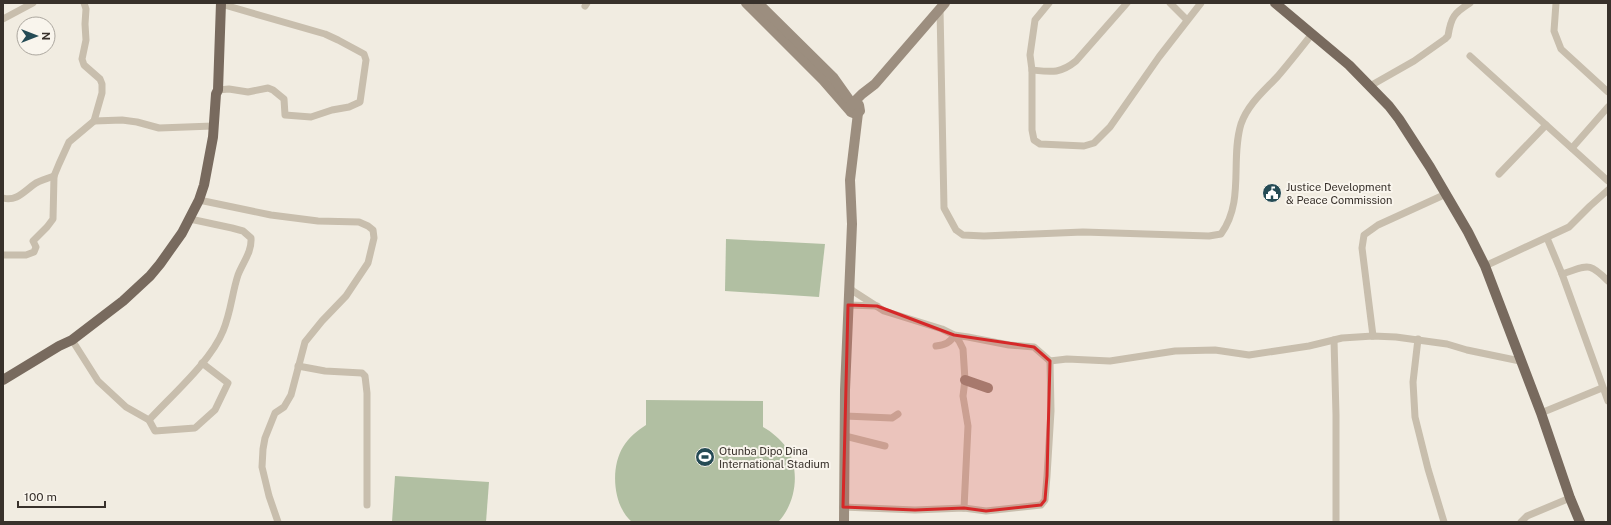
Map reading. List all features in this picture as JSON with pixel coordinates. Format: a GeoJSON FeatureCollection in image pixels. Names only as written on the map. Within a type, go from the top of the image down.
{"type":"FeatureCollection","features":[{"type":"Feature","properties":{"kind":"main road"},"geometry":{"type":"LineString","coordinates":[[3,380],[59,346],[72,340],[123,301],[150,276],[175,243],[190,219],[200,200],[204,185],[213,126],[216,94],[218,90],[221,3]]}},
{"type":"Feature","properties":{"kind":"main road"},"geometry":{"type":"LineString","coordinates":[[1275,3],[1349,65],[1400,119],[1446,194],[1485,266],[1541,413],[1570,498],[1580,522]]}},
{"type":"Feature","properties":{"kind":"street"},"geometry":{"type":"LineString","coordinates":[[3,19],[33,3]]}},
{"type":"Feature","properties":{"kind":"street"},"geometry":{"type":"LineString","coordinates":[[3,255],[26,255],[34,252],[36,247],[33,241],[53,219],[54,176],[69,142],[94,121],[102,92],[102,84],[100,80],[84,65],[82,59],[86,40],[86,9],[84,3]]}},
{"type":"Feature","properties":{"kind":"street"},"geometry":{"type":"LineString","coordinates":[[218,90],[229,89],[248,92],[268,88],[274,90],[284,98],[285,115],[311,117],[332,110],[349,107],[360,102],[366,60],[364,54],[325,34],[221,3]]}},
{"type":"Feature","properties":{"kind":"street"},"geometry":{"type":"LineString","coordinates":[[746,3],[823,80],[855,108]]}},
{"type":"Feature","properties":{"kind":"street"},"geometry":{"type":"LineString","coordinates":[[758,3],[833,77],[855,108]]}},
{"type":"Feature","properties":{"kind":"street"},"geometry":{"type":"LineString","coordinates":[[1049,3],[1035,20],[1030,55],[1032,70],[1032,130],[1034,140],[1040,144],[1084,146],[1090,145],[1101,138],[1110,127],[1200,3]]}},
{"type":"Feature","properties":{"kind":"street"},"geometry":{"type":"LineString","coordinates":[[1032,70],[1058,72],[1067,68],[1076,61],[1127,3]]}},
{"type":"Feature","properties":{"kind":"street"},"geometry":{"type":"LineString","coordinates":[[1170,3],[1187,20]]}},
{"type":"Feature","properties":{"kind":"street"},"geometry":{"type":"LineString","coordinates":[[1370,86],[1414,61],[1445,39],[1448,36],[1454,15],[1470,3]]}},
{"type":"Feature","properties":{"kind":"street"},"geometry":{"type":"LineString","coordinates":[[1556,3],[1554,31],[1561,49],[1608,92]]}},
{"type":"Feature","properties":{"kind":"street"},"geometry":{"type":"LineString","coordinates":[[844,522],[845,416],[852,224],[850,180],[855,108],[862,94],[875,84],[943,6]]}},
{"type":"Feature","properties":{"kind":"street"},"geometry":{"type":"LineString","coordinates":[[943,6],[944,208],[956,230],[963,234],[984,236],[1083,232],[1209,236],[1221,234],[1228,224],[1234,203],[1237,183],[1238,138],[1245,115],[1250,106],[1278,76],[1312,34]]}},
{"type":"Feature","properties":{"kind":"street"},"geometry":{"type":"LineString","coordinates":[[1470,56],[1608,181]]}},
{"type":"Feature","properties":{"kind":"street"},"geometry":{"type":"LineString","coordinates":[[1572,148],[1608,107]]}},
{"type":"Feature","properties":{"kind":"street"},"geometry":{"type":"LineString","coordinates":[[94,121],[122,120],[137,122],[159,128],[213,126]]}},
{"type":"Feature","properties":{"kind":"street"},"geometry":{"type":"LineString","coordinates":[[1499,174],[1546,125]]}},
{"type":"Feature","properties":{"kind":"street"},"geometry":{"type":"LineString","coordinates":[[3,198],[8,200],[16,198],[37,183],[54,176]]}},
{"type":"Feature","properties":{"kind":"street"},"geometry":{"type":"LineString","coordinates":[[1485,266],[1569,227],[1608,190]]}},
{"type":"Feature","properties":{"kind":"street"},"geometry":{"type":"LineString","coordinates":[[1373,336],[1362,248],[1364,235],[1378,225],[1446,194]]}},
{"type":"Feature","properties":{"kind":"street"},"geometry":{"type":"LineString","coordinates":[[200,200],[271,215],[318,221],[359,222],[373,230],[374,238],[368,263],[346,296],[322,321],[305,342],[291,395],[288,402],[275,413],[265,438],[262,467],[266,487],[278,522]]}},
{"type":"Feature","properties":{"kind":"street"},"geometry":{"type":"LineString","coordinates":[[149,420],[202,363],[222,332],[230,311],[236,284],[249,252],[251,243],[251,238],[243,231],[190,219]]}},
{"type":"Feature","properties":{"kind":"street"},"geometry":{"type":"LineString","coordinates":[[1547,238],[1562,274],[1602,388],[1608,400]]}},
{"type":"Feature","properties":{"kind":"street"},"geometry":{"type":"LineString","coordinates":[[1562,274],[1590,267],[1595,268],[1608,281]]}},
{"type":"Feature","properties":{"kind":"street"},"geometry":{"type":"LineString","coordinates":[[849,287],[884,311],[942,329],[954,336],[959,341],[963,349],[965,380],[963,396],[968,426],[964,508]]}},
{"type":"Feature","properties":{"kind":"street"},"geometry":{"type":"LineString","coordinates":[[848,305],[877,306]]}},
{"type":"Feature","properties":{"kind":"street"},"geometry":{"type":"LineString","coordinates":[[954,336],[968,337],[1016,346],[1034,347],[1050,361],[1068,359],[1110,361],[1175,351],[1215,350],[1249,355],[1309,346],[1342,338],[1373,336],[1418,339],[1447,344],[1467,350],[1520,361]]}},
{"type":"Feature","properties":{"kind":"street"},"geometry":{"type":"LineString","coordinates":[[936,346],[947,343],[953,339],[954,336]]}},
{"type":"Feature","properties":{"kind":"street"},"geometry":{"type":"LineString","coordinates":[[1418,339],[1414,382],[1415,417],[1428,469],[1444,522]]}},
{"type":"Feature","properties":{"kind":"street"},"geometry":{"type":"LineString","coordinates":[[72,340],[98,381],[126,407],[149,420],[155,431],[195,428],[215,410],[228,383],[202,363]]}},
{"type":"Feature","properties":{"kind":"street"},"geometry":{"type":"LineString","coordinates":[[1334,340],[1336,522]]}},
{"type":"Feature","properties":{"kind":"street"},"geometry":{"type":"LineString","coordinates":[[843,507],[916,510],[964,508],[986,511],[1041,505],[1046,500],[1051,411],[1050,361]]}},
{"type":"Feature","properties":{"kind":"street"},"geometry":{"type":"LineString","coordinates":[[298,366],[325,371],[349,371],[362,373],[365,376],[367,393],[367,505]]}},
{"type":"Feature","properties":{"kind":"street"},"geometry":{"type":"LineString","coordinates":[[965,380],[988,388]]}},
{"type":"Feature","properties":{"kind":"street"},"geometry":{"type":"LineString","coordinates":[[1541,413],[1602,388]]}},
{"type":"Feature","properties":{"kind":"street"},"geometry":{"type":"LineString","coordinates":[[845,416],[892,418],[898,414]]}},
{"type":"Feature","properties":{"kind":"street"},"geometry":{"type":"LineString","coordinates":[[845,436],[885,446]]}},
{"type":"Feature","properties":{"kind":"street"},"geometry":{"type":"LineString","coordinates":[[1521,522],[1528,516],[1570,498]]}},
{"type":"Feature","properties":{"kind":"highlighted area"},"geometry":{"type":"Polygon","coordinates":[[[848,305],[877,306],[954,335],[1034,347],[1050,361],[1047,476],[1045,500],[1041,505],[986,511],[964,508],[915,510],[843,507],[848,305]]]}},
{"type":"Feature","properties":{"kind":"green space"},"geometry":{"type":"Polygon","coordinates":[[[726,239],[825,244],[819,297],[725,291],[726,239]]]}},
{"type":"Feature","properties":{"kind":"green space","name":"Otunba Dipo Dina International Stadium"},"geometry":{"type":"Polygon","coordinates":[[[646,400],[763,401],[763,427],[773,433],[784,444],[794,465],[795,476],[792,496],[789,506],[778,522],[632,522],[626,515],[617,497],[615,476],[616,465],[625,443],[633,434],[646,425],[646,400]]]}},
{"type":"Feature","properties":{"kind":"green space"},"geometry":{"type":"Polygon","coordinates":[[[395,476],[489,482],[486,522],[392,522],[395,476]]]}},
{"type":"Feature","properties":{"kind":"place","name":"Justice Development & Peace Commission"},"geometry":{"type":"Point","coordinates":[1272,193]}},
{"type":"Feature","properties":{"kind":"place","name":"Otunba Dipo Dina International Stadium"},"geometry":{"type":"Point","coordinates":[705,457]}}]}
